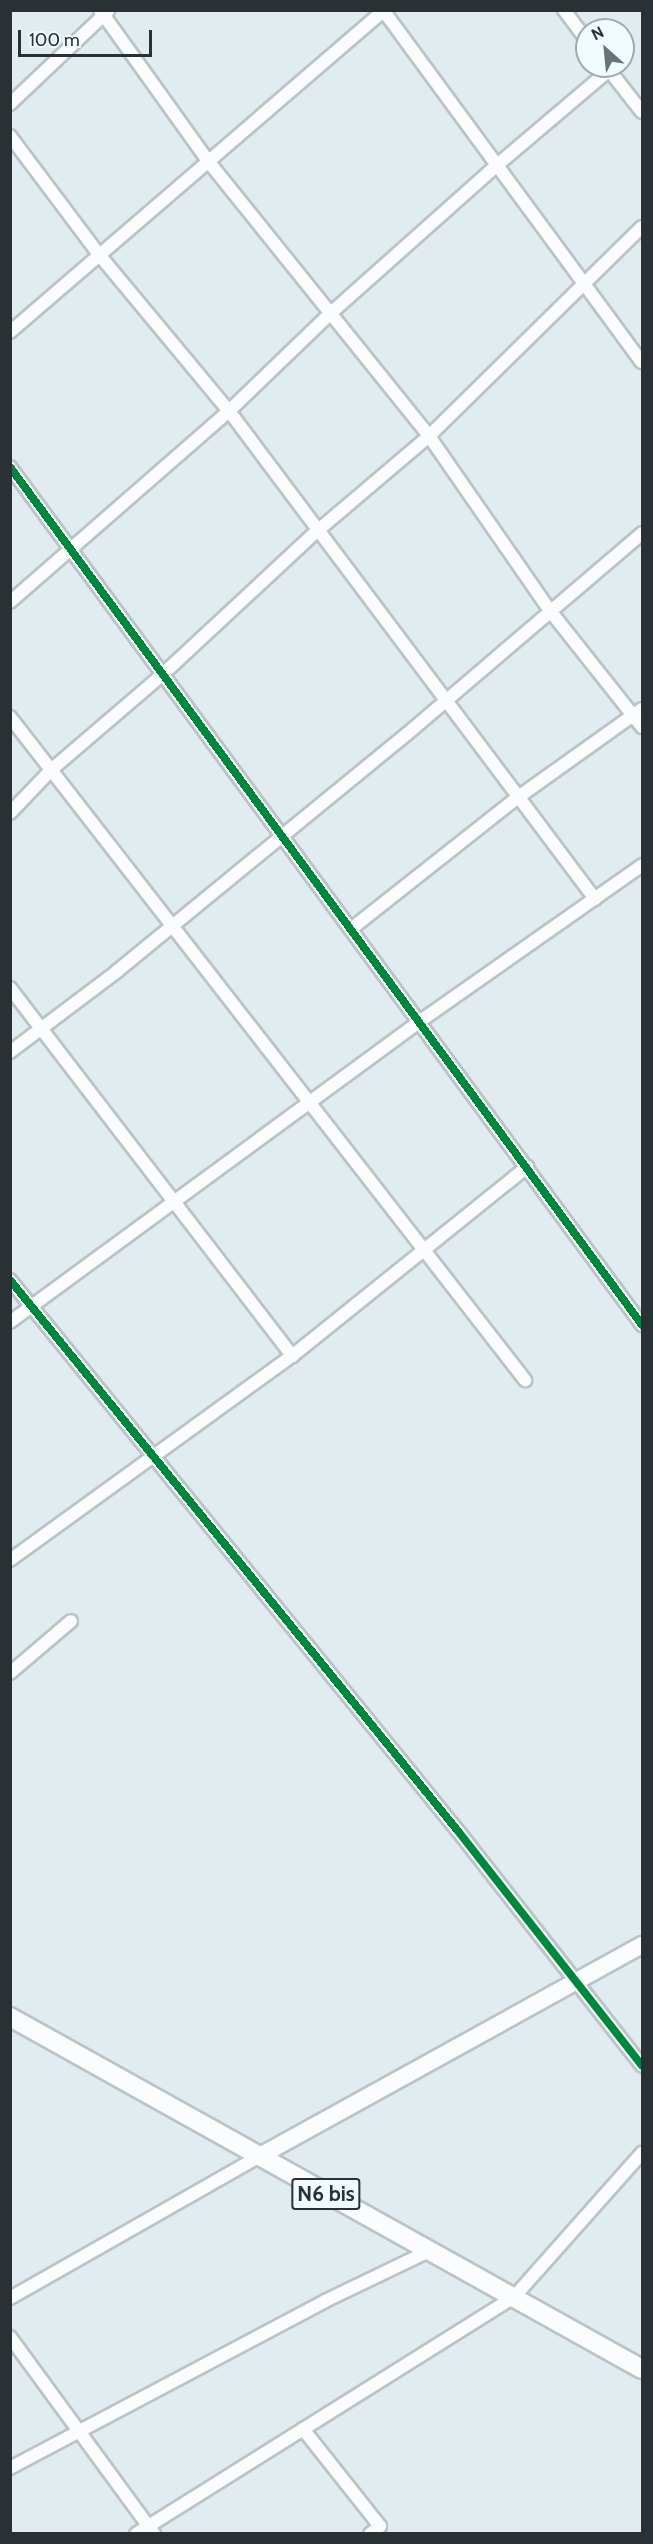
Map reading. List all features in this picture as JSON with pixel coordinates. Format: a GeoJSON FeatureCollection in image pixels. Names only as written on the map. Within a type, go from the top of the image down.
{"type":"FeatureCollection","features":[{"type":"Feature","properties":{"kind":"highway","name":"N6 bis"},"geometry":{"type":"LineString","coordinates":[[10,2017],[642,2369]]}},
{"type":"Feature","properties":{"kind":"main road"},"geometry":{"type":"LineString","coordinates":[[258,2157],[642,1945]]}},
{"type":"Feature","properties":{"kind":"street"},"geometry":{"type":"LineString","coordinates":[[564,10],[575,25]]}},
{"type":"Feature","properties":{"kind":"street"},"geometry":{"type":"LineString","coordinates":[[10,332],[101,257],[208,161],[383,11],[496,166],[587,283],[642,362]]}},
{"type":"Feature","properties":{"kind":"street"},"geometry":{"type":"LineString","coordinates":[[10,104],[104,12],[208,161],[332,312],[429,436],[551,612],[638,712],[642,727]]}},
{"type":"Feature","properties":{"kind":"street"},"geometry":{"type":"LineString","coordinates":[[10,602],[69,547],[229,411],[332,312],[597,78]]}},
{"type":"Feature","properties":{"kind":"street"},"geometry":{"type":"LineString","coordinates":[[616,78],[642,112]]}},
{"type":"Feature","properties":{"kind":"street"},"geometry":{"type":"LineString","coordinates":[[10,136],[101,257],[229,411],[316,532],[595,899]]}},
{"type":"Feature","properties":{"kind":"street"},"geometry":{"type":"LineString","coordinates":[[10,813],[51,770],[163,674],[316,532],[429,436],[642,227]]}},
{"type":"Feature","properties":{"kind":"street"},"geometry":{"type":"LineString","coordinates":[[10,467],[642,1325]]}},
{"type":"Feature","properties":{"kind":"street"},"geometry":{"type":"LineString","coordinates":[[10,1052],[283,837],[447,702],[642,533]]}},
{"type":"Feature","properties":{"kind":"street"},"geometry":{"type":"LineString","coordinates":[[351,930],[517,798],[638,712]]}},
{"type":"Feature","properties":{"kind":"street"},"geometry":{"type":"LineString","coordinates":[[10,717],[525,1380]]}},
{"type":"Feature","properties":{"kind":"street"},"geometry":{"type":"LineString","coordinates":[[10,1322],[308,1102],[642,865]]}},
{"type":"Feature","properties":{"kind":"street"},"geometry":{"type":"LineString","coordinates":[[10,988],[172,1203],[292,1356]]}},
{"type":"Feature","properties":{"kind":"street"},"geometry":{"type":"LineString","coordinates":[[10,1560],[156,1458],[292,1356],[427,1251],[527,1167]]}},
{"type":"Feature","properties":{"kind":"street"},"geometry":{"type":"LineString","coordinates":[[10,1280],[578,1981],[642,2066]]}},
{"type":"Feature","properties":{"kind":"street"},"geometry":{"type":"LineString","coordinates":[[10,1673],[71,1621]]}},
{"type":"Feature","properties":{"kind":"street"},"geometry":{"type":"LineString","coordinates":[[136,2534],[151,2530],[303,2430],[514,2297],[642,2153]]}},
{"type":"Feature","properties":{"kind":"street"},"geometry":{"type":"LineString","coordinates":[[10,2298],[258,2157]]}},
{"type":"Feature","properties":{"kind":"street"},"geometry":{"type":"LineString","coordinates":[[10,2468],[325,2301],[431,2250]]}},
{"type":"Feature","properties":{"kind":"street"},"geometry":{"type":"LineString","coordinates":[[10,2337],[151,2530]]}},
{"type":"Feature","properties":{"kind":"street"},"geometry":{"type":"LineString","coordinates":[[303,2430],[380,2526],[370,2534]]}},
{"type":"Feature","properties":{"kind":"cycle path"},"geometry":{"type":"LineString","coordinates":[[10,467],[642,1325]]}},
{"type":"Feature","properties":{"kind":"cycle path"},"geometry":{"type":"LineString","coordinates":[[10,1280],[458,1831],[642,2066]]}}]}
